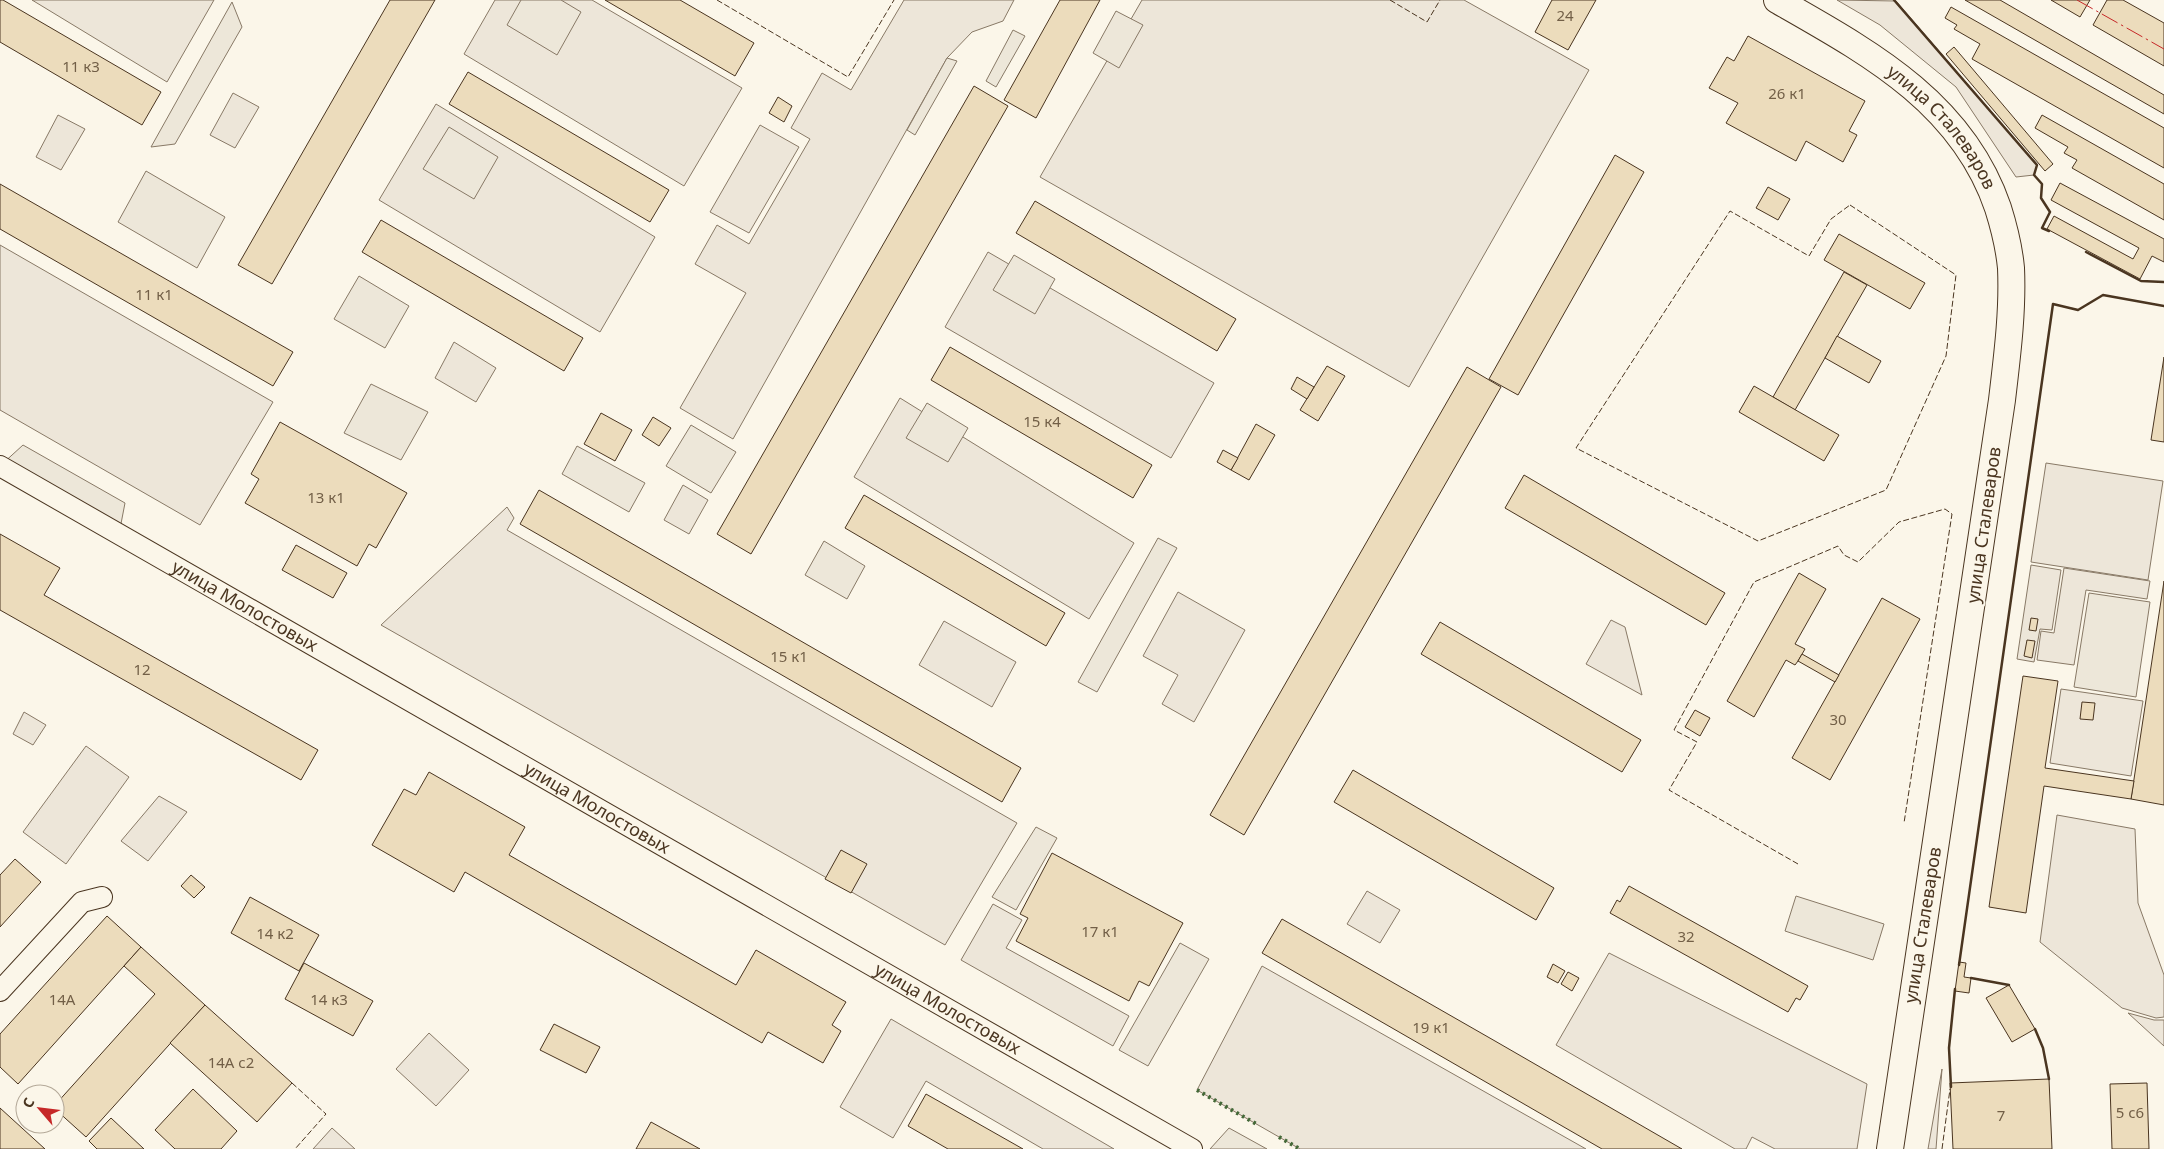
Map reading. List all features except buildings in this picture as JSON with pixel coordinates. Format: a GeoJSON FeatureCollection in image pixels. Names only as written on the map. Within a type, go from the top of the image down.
{"type":"FeatureCollection","features":[{"type":"Feature","properties":{"kind":"main road","name":"улица Сталеваров"},"geometry":{"type":"LineString","coordinates":[[1777,0],[1878,59],[1920,93],[1948,122],[1978,160],[1991,188],[2002,222],[2011,268],[2010,306],[2002,400],[1890,1149]]}},
{"type":"Feature","properties":{"kind":"street","name":"улица Молостовых"},"geometry":{"type":"LineString","coordinates":[[0,466],[1192,1149]]}},
{"type":"Feature","properties":{"kind":"street"},"geometry":{"type":"LineString","coordinates":[[0,991],[82,902],[102,897]]}},
{"type":"Feature","properties":{"kind":"shaded area"},"geometry":{"type":"Polygon","coordinates":[[[32,0],[214,0],[167,82],[32,0]]]}},
{"type":"Feature","properties":{"kind":"shaded area"},"geometry":{"type":"Polygon","coordinates":[[[495,0],[592,0],[742,88],[684,186],[464,54],[495,0]]]}},
{"type":"Feature","properties":{"kind":"shaded area"},"geometry":{"type":"Polygon","coordinates":[[[521,0],[561,0],[581,12],[557,55],[507,25],[521,0]]]}},
{"type":"Feature","properties":{"kind":"shaded area"},"geometry":{"type":"Polygon","coordinates":[[[904,0],[1014,0],[1003,21],[972,32],[947,58],[733,439],[680,408],[746,293],[695,264],[717,225],[749,244],[810,139],[791,128],[822,73],[851,90],[904,0]]]}},
{"type":"Feature","properties":{"kind":"shaded area"},"geometry":{"type":"Polygon","coordinates":[[[1142,0],[1464,0],[1589,70],[1409,387],[1040,177],[1142,0]]]}},
{"type":"Feature","properties":{"kind":"shaded area"},"geometry":{"type":"Polygon","coordinates":[[[1837,0],[1896,1],[2037,165],[2034,175],[2016,177],[1956,87],[1880,25],[1837,0]]]}},
{"type":"Feature","properties":{"kind":"shaded area"},"geometry":{"type":"Polygon","coordinates":[[[232,2],[242,27],[175,144],[151,147],[232,2]]]}},
{"type":"Feature","properties":{"kind":"shaded area"},"geometry":{"type":"Polygon","coordinates":[[[1116,11],[1143,25],[1119,68],[1093,53],[1116,11]]]}},
{"type":"Feature","properties":{"kind":"shaded area"},"geometry":{"type":"Polygon","coordinates":[[[1013,30],[1025,36],[996,87],[986,81],[1013,30]]]}},
{"type":"Feature","properties":{"kind":"shaded area"},"geometry":{"type":"Polygon","coordinates":[[[947,58],[957,61],[915,135],[907,130],[947,58]]]}},
{"type":"Feature","properties":{"kind":"shaded area"},"geometry":{"type":"Polygon","coordinates":[[[233,93],[259,107],[235,148],[210,135],[233,93]]]}},
{"type":"Feature","properties":{"kind":"shaded area"},"geometry":{"type":"Polygon","coordinates":[[[436,104],[655,237],[600,332],[379,200],[436,104]]]}},
{"type":"Feature","properties":{"kind":"shaded area"},"geometry":{"type":"Polygon","coordinates":[[[58,115],[85,129],[61,170],[36,157],[58,115]]]}},
{"type":"Feature","properties":{"kind":"shaded area"},"geometry":{"type":"Polygon","coordinates":[[[760,125],[799,147],[749,233],[710,212],[760,125]]]}},
{"type":"Feature","properties":{"kind":"shaded area"},"geometry":{"type":"Polygon","coordinates":[[[449,127],[498,157],[474,199],[423,169],[449,127]]]}},
{"type":"Feature","properties":{"kind":"shaded area"},"geometry":{"type":"Polygon","coordinates":[[[146,171],[225,217],[197,268],[118,222],[146,171]]]}},
{"type":"Feature","properties":{"kind":"shaded area"},"geometry":{"type":"Polygon","coordinates":[[[0,245],[273,402],[200,525],[0,410],[0,245]]]}},
{"type":"Feature","properties":{"kind":"shaded area"},"geometry":{"type":"Polygon","coordinates":[[[988,252],[1214,383],[1171,458],[945,327],[988,252]]]}},
{"type":"Feature","properties":{"kind":"shaded area"},"geometry":{"type":"Polygon","coordinates":[[[1014,255],[1055,279],[1035,314],[993,290],[1014,255]]]}},
{"type":"Feature","properties":{"kind":"shaded area"},"geometry":{"type":"Polygon","coordinates":[[[359,276],[409,306],[385,348],[334,319],[359,276]]]}},
{"type":"Feature","properties":{"kind":"shaded area"},"geometry":{"type":"Polygon","coordinates":[[[454,342],[496,368],[476,402],[435,378],[454,342]]]}},
{"type":"Feature","properties":{"kind":"shaded area"},"geometry":{"type":"Polygon","coordinates":[[[371,384],[428,412],[401,460],[344,433],[371,384]]]}},
{"type":"Feature","properties":{"kind":"shaded area"},"geometry":{"type":"Polygon","coordinates":[[[900,398],[1134,543],[1089,619],[854,477],[900,398]]]}},
{"type":"Feature","properties":{"kind":"shaded area"},"geometry":{"type":"Polygon","coordinates":[[[927,403],[968,428],[948,462],[906,438],[927,403]]]}},
{"type":"Feature","properties":{"kind":"shaded area"},"geometry":{"type":"Polygon","coordinates":[[[691,425],[736,452],[711,493],[666,466],[691,425]]]}},
{"type":"Feature","properties":{"kind":"shaded area"},"geometry":{"type":"Polygon","coordinates":[[[23,445],[125,503],[119,534],[0,466],[23,445]]]}},
{"type":"Feature","properties":{"kind":"shaded area"},"geometry":{"type":"Polygon","coordinates":[[[577,446],[645,483],[629,512],[562,474],[577,446]]]}},
{"type":"Feature","properties":{"kind":"shaded area"},"geometry":{"type":"Polygon","coordinates":[[[2046,463],[2163,481],[2148,580],[2031,562],[2046,463]]]}},
{"type":"Feature","properties":{"kind":"shaded area"},"geometry":{"type":"Polygon","coordinates":[[[683,485],[708,500],[689,534],[664,520],[683,485]]]}},
{"type":"Feature","properties":{"kind":"shaded area"},"geometry":{"type":"Polygon","coordinates":[[[507,507],[514,518],[507,530],[1017,823],[945,945],[381,625],[507,507]]]}},
{"type":"Feature","properties":{"kind":"shaded area"},"geometry":{"type":"Polygon","coordinates":[[[1158,538],[1177,548],[1097,692],[1078,682],[1158,538]]]}},
{"type":"Feature","properties":{"kind":"shaded area"},"geometry":{"type":"Polygon","coordinates":[[[824,541],[865,566],[847,599],[805,575],[824,541]]]}},
{"type":"Feature","properties":{"kind":"shaded area"},"geometry":{"type":"Polygon","coordinates":[[[2031,565],[2061,570],[2052,630],[2040,629],[2034,662],[2017,659],[2031,565]]]}},
{"type":"Feature","properties":{"kind":"shaded area"},"geometry":{"type":"Polygon","coordinates":[[[2064,568],[2150,581],[2147,599],[2086,590],[2074,665],[2037,660],[2041,631],[2054,633],[2064,568]]]}},
{"type":"Feature","properties":{"kind":"shaded area"},"geometry":{"type":"Polygon","coordinates":[[[1178,592],[1245,630],[1194,722],[1162,704],[1178,675],[1143,656],[1178,592]]]}},
{"type":"Feature","properties":{"kind":"shaded area"},"geometry":{"type":"Polygon","coordinates":[[[2089,593],[2150,602],[2136,697],[2074,687],[2089,593]]]}},
{"type":"Feature","properties":{"kind":"shaded area"},"geometry":{"type":"Polygon","coordinates":[[[1611,620],[1625,627],[1642,695],[1586,664],[1611,620]]]}},
{"type":"Feature","properties":{"kind":"shaded area"},"geometry":{"type":"Polygon","coordinates":[[[944,621],[1016,662],[992,707],[919,665],[944,621]]]}},
{"type":"Feature","properties":{"kind":"shaded area"},"geometry":{"type":"Polygon","coordinates":[[[2061,689],[2143,701],[2131,776],[2050,763],[2061,689]]]}},
{"type":"Feature","properties":{"kind":"shaded area"},"geometry":{"type":"Polygon","coordinates":[[[24,712],[46,725],[33,745],[13,734],[24,712]]]}},
{"type":"Feature","properties":{"kind":"shaded area"},"geometry":{"type":"Polygon","coordinates":[[[86,746],[129,777],[66,864],[23,832],[86,746]]]}},
{"type":"Feature","properties":{"kind":"shaded area"},"geometry":{"type":"Polygon","coordinates":[[[159,796],[187,812],[148,861],[121,841],[159,796]]]}},
{"type":"Feature","properties":{"kind":"shaded area"},"geometry":{"type":"Polygon","coordinates":[[[2057,815],[2135,829],[2138,903],[2164,975],[2164,1017],[2156,1018],[2122,1008],[2040,942],[2057,815]]]}},
{"type":"Feature","properties":{"kind":"shaded area"},"geometry":{"type":"Polygon","coordinates":[[[1036,827],[1057,838],[1016,910],[992,897],[1036,827]]]}},
{"type":"Feature","properties":{"kind":"shaded area"},"geometry":{"type":"Polygon","coordinates":[[[1367,891],[1400,910],[1380,943],[1347,924],[1367,891]]]}},
{"type":"Feature","properties":{"kind":"shaded area"},"geometry":{"type":"Polygon","coordinates":[[[1796,896],[1884,924],[1873,960],[1785,931],[1796,896]]]}},
{"type":"Feature","properties":{"kind":"shaded area"},"geometry":{"type":"Polygon","coordinates":[[[993,904],[1022,920],[1006,948],[1129,1016],[1113,1046],[961,960],[993,904]]]}},
{"type":"Feature","properties":{"kind":"shaded area"},"geometry":{"type":"Polygon","coordinates":[[[1180,943],[1209,959],[1148,1066],[1119,1050],[1180,943]]]}},
{"type":"Feature","properties":{"kind":"shaded area"},"geometry":{"type":"Polygon","coordinates":[[[1609,953],[1867,1084],[1857,1149],[1775,1149],[1752,1137],[1746,1149],[1735,1149],[1556,1045],[1609,953]]]}},
{"type":"Feature","properties":{"kind":"shaded area"},"geometry":{"type":"Polygon","coordinates":[[[1262,966],[1586,1149],[1300,1149],[1197,1090],[1262,966]]]}},
{"type":"Feature","properties":{"kind":"shaded area"},"geometry":{"type":"Polygon","coordinates":[[[2128,1013],[2154,1020],[2164,1020],[2164,1046],[2128,1013]]]}},
{"type":"Feature","properties":{"kind":"shaded area"},"geometry":{"type":"Polygon","coordinates":[[[891,1019],[1114,1149],[1043,1149],[926,1081],[893,1138],[840,1107],[891,1019]]]}},
{"type":"Feature","properties":{"kind":"shaded area"},"geometry":{"type":"Polygon","coordinates":[[[429,1033],[469,1070],[436,1106],[396,1069],[429,1033]]]}},
{"type":"Feature","properties":{"kind":"shaded area"},"geometry":{"type":"Polygon","coordinates":[[[1942,1069],[1936,1149],[1928,1149],[1942,1069]]]}},
{"type":"Feature","properties":{"kind":"shaded area"},"geometry":{"type":"Polygon","coordinates":[[[332,1128],[355,1149],[313,1149],[332,1128]]]}},
{"type":"Feature","properties":{"kind":"shaded area"},"geometry":{"type":"Polygon","coordinates":[[[1229,1128],[1267,1149],[1210,1149],[1229,1128]]]}},
{"type":"Feature","properties":{"kind":"hedge"},"geometry":{"type":"LineString","coordinates":[[1197,1090],[1258,1125]]}},
{"type":"Feature","properties":{"kind":"hedge"},"geometry":{"type":"LineString","coordinates":[[1279,1137],[1300,1149]]}},
{"type":"Feature","properties":{"kind":"fence"},"geometry":{"type":"LineString","coordinates":[[717,0],[848,77],[894,0]]}},
{"type":"Feature","properties":{"kind":"fence"},"geometry":{"type":"LineString","coordinates":[[1390,0],[1427,22],[1440,0]]}},
{"type":"Feature","properties":{"kind":"fence"},"geometry":{"type":"LineString","coordinates":[[1850,205],[1956,275],[1946,356],[1886,490],[1758,541],[1576,448],[1730,211],[1809,256],[1831,219],[1850,205]]}},
{"type":"Feature","properties":{"kind":"fence"},"geometry":{"type":"LineString","coordinates":[[1798,864],[1669,790],[1697,742],[1674,730],[1754,582],[1838,546],[1844,555],[1858,562],[1899,522],[1945,509],[1952,514],[1904,823]]}},
{"type":"Feature","properties":{"kind":"fence"},"geometry":{"type":"LineString","coordinates":[[292,1083],[326,1114],[295,1149]]}},
{"type":"Feature","properties":{"kind":"fence"},"geometry":{"type":"LineString","coordinates":[[1942,1149],[1950,1089]]}},
{"type":"Feature","properties":{"kind":"wall"},"geometry":{"type":"LineString","coordinates":[[1894,0],[2037,165],[2034,175],[2042,184],[2041,198],[2050,212],[2042,228],[2049,231]]}},
{"type":"Feature","properties":{"kind":"wall"},"geometry":{"type":"LineString","coordinates":[[2086,252],[2141,281],[2164,282]]}},
{"type":"Feature","properties":{"kind":"wall"},"geometry":{"type":"LineString","coordinates":[[1959,965],[2053,304],[2078,310],[2103,295],[2164,306]]}},
{"type":"Feature","properties":{"kind":"wall"},"geometry":{"type":"LineString","coordinates":[[1971,978],[2009,985]]}},
{"type":"Feature","properties":{"kind":"wall"},"geometry":{"type":"LineString","coordinates":[[1951,1087],[1949,1048],[1955,989]]}},
{"type":"Feature","properties":{"kind":"wall"},"geometry":{"type":"LineString","coordinates":[[2035,1029],[2043,1048],[2049,1079]]}},
{"type":"Feature","properties":{"kind":"power"},"geometry":{"type":"LineString","coordinates":[[2077,0],[2164,49]]}}]}
